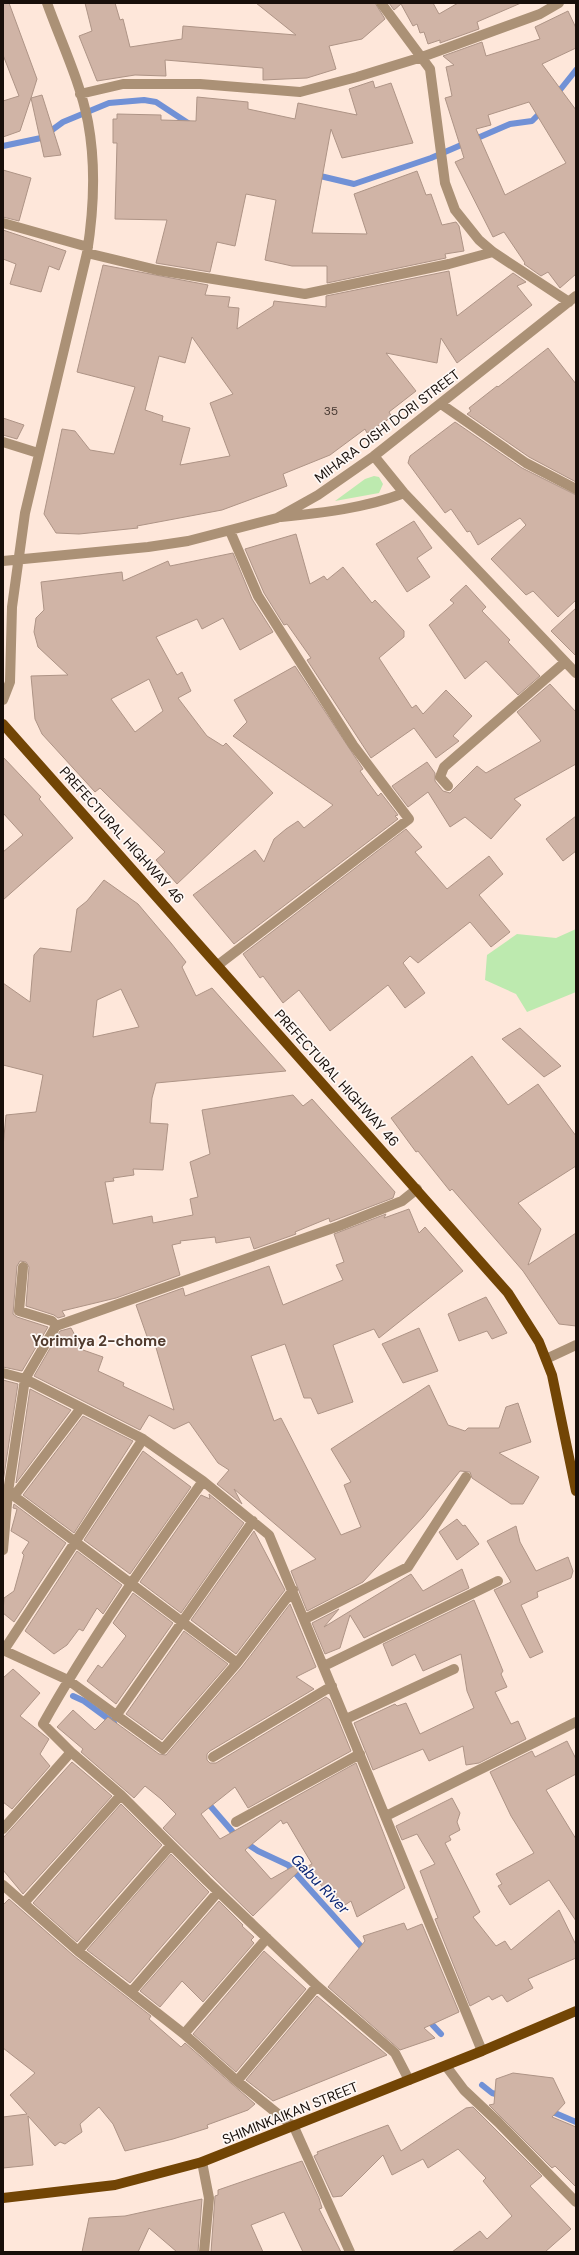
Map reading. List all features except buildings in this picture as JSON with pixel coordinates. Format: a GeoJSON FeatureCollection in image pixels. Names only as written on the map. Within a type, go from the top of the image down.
{"type":"FeatureCollection","features":[{"type":"Feature","properties":{"kind":"main road","name":"PREFECTURAL HIGHWAY 46"},"geometry":{"type":"LineString","coordinates":[[3,724],[418,1189],[508,1293],[527,1321],[546,1359],[556,1389],[576,1491]]}},
{"type":"Feature","properties":{"kind":"main road","name":"SHIMINKAIKAN STREET"},"geometry":{"type":"LineString","coordinates":[[3,2198],[114,2185],[202,2162],[446,2066],[576,2011]]}},
{"type":"Feature","properties":{"kind":"street"},"geometry":{"type":"LineString","coordinates":[[3,700],[10,682],[12,608],[25,513],[38,452],[87,250],[92,219],[93,179],[88,121],[80,94],[47,3]]}},
{"type":"Feature","properties":{"kind":"street"},"geometry":{"type":"LineString","coordinates":[[381,3],[422,57],[430,70],[442,145],[445,183],[455,210],[479,240],[492,252],[572,299]]}},
{"type":"Feature","properties":{"kind":"street"},"geometry":{"type":"LineString","coordinates":[[80,94],[131,84],[200,84],[300,92],[357,77],[422,57],[540,14],[559,3]]}},
{"type":"Feature","properties":{"kind":"street"},"geometry":{"type":"LineString","coordinates":[[3,223],[87,250],[157,270],[305,294],[449,264],[492,252]]}},
{"type":"Feature","properties":{"kind":"street","name":"MIHARA OISHI DORI STREET"},"geometry":{"type":"LineString","coordinates":[[3,561],[148,547],[230,531],[276,518],[318,494],[374,456],[572,299]]}},
{"type":"Feature","properties":{"kind":"street"},"geometry":{"type":"LineString","coordinates":[[441,404],[526,463],[576,489]]}},
{"type":"Feature","properties":{"kind":"street"},"geometry":{"type":"LineString","coordinates":[[3,442],[38,452]]}},
{"type":"Feature","properties":{"kind":"street"},"geometry":{"type":"LineString","coordinates":[[374,456],[404,493],[576,673]]}},
{"type":"Feature","properties":{"kind":"street"},"geometry":{"type":"LineString","coordinates":[[276,518],[319,513],[391,498],[404,493]]}},
{"type":"Feature","properties":{"kind":"street"},"geometry":{"type":"LineString","coordinates":[[218,965],[408,819],[353,745],[258,596],[230,531]]}},
{"type":"Feature","properties":{"kind":"street"},"geometry":{"type":"LineString","coordinates":[[448,786],[440,776],[444,766],[565,662]]}},
{"type":"Feature","properties":{"kind":"street"},"geometry":{"type":"LineString","coordinates":[[3,1550],[8,1493],[24,1379],[56,1326],[339,1226],[402,1201],[418,1189]]}},
{"type":"Feature","properties":{"kind":"street"},"geometry":{"type":"LineString","coordinates":[[23,1268],[19,1311],[52,1321],[56,1326]]}},
{"type":"Feature","properties":{"kind":"street"},"geometry":{"type":"LineString","coordinates":[[546,1359],[576,1345]]}},
{"type":"Feature","properties":{"kind":"street"},"geometry":{"type":"LineString","coordinates":[[3,1373],[24,1379],[142,1439],[202,1481],[269,1534],[482,2051]]}},
{"type":"Feature","properties":{"kind":"street"},"geometry":{"type":"LineString","coordinates":[[8,1493],[81,1408]]}},
{"type":"Feature","properties":{"kind":"street"},"geometry":{"type":"LineString","coordinates":[[142,1439],[3,1650],[68,1680],[162,1749],[237,1663],[293,1590]]}},
{"type":"Feature","properties":{"kind":"street"},"geometry":{"type":"LineString","coordinates":[[305,1619],[408,1567],[466,1477]]}},
{"type":"Feature","properties":{"kind":"street"},"geometry":{"type":"LineString","coordinates":[[202,1481],[131,1584],[68,1680],[43,1724],[71,1752],[121,1795],[218,1892],[317,1986],[395,2053],[409,2080]]}},
{"type":"Feature","properties":{"kind":"street"},"geometry":{"type":"LineString","coordinates":[[8,1493],[75,1541],[237,1663]]}},
{"type":"Feature","properties":{"kind":"street"},"geometry":{"type":"LineString","coordinates":[[116,1716],[253,1521]]}},
{"type":"Feature","properties":{"kind":"street"},"geometry":{"type":"LineString","coordinates":[[324,1666],[498,1581]]}},
{"type":"Feature","properties":{"kind":"street"},"geometry":{"type":"LineString","coordinates":[[346,1719],[454,1669]]}},
{"type":"Feature","properties":{"kind":"street"},"geometry":{"type":"LineString","coordinates":[[214,1757],[332,1686]]}},
{"type":"Feature","properties":{"kind":"street"},"geometry":{"type":"LineString","coordinates":[[386,1816],[576,1722]]}},
{"type":"Feature","properties":{"kind":"street"},"geometry":{"type":"LineString","coordinates":[[3,1829],[71,1752]]}},
{"type":"Feature","properties":{"kind":"street"},"geometry":{"type":"LineString","coordinates":[[236,1822],[360,1754]]}},
{"type":"Feature","properties":{"kind":"street"},"geometry":{"type":"LineString","coordinates":[[24,1903],[121,1795]]}},
{"type":"Feature","properties":{"kind":"street"},"geometry":{"type":"LineString","coordinates":[[78,1951],[171,1845]]}},
{"type":"Feature","properties":{"kind":"street"},"geometry":{"type":"LineString","coordinates":[[3,1885],[78,1951],[132,1991],[237,2081],[294,2127],[350,2252]]}},
{"type":"Feature","properties":{"kind":"street"},"geometry":{"type":"LineString","coordinates":[[132,1991],[218,1892]]}},
{"type":"Feature","properties":{"kind":"street"},"geometry":{"type":"LineString","coordinates":[[184,2034],[267,1938]]}},
{"type":"Feature","properties":{"kind":"street"},"geometry":{"type":"LineString","coordinates":[[237,2081],[317,1986]]}},
{"type":"Feature","properties":{"kind":"street"},"geometry":{"type":"LineString","coordinates":[[446,2066],[464,2090],[498,2122],[576,2202]]}},
{"type":"Feature","properties":{"kind":"street"},"geometry":{"type":"LineString","coordinates":[[202,2162],[209,2198],[204,2252]]}},
{"type":"Feature","properties":{"kind":"green space"},"geometry":{"type":"Polygon","coordinates":[[[374,476],[379,477],[383,484],[379,493],[335,501],[365,479],[374,476]]]}},
{"type":"Feature","properties":{"kind":"green space"},"geometry":{"type":"Polygon","coordinates":[[[576,929],[576,992],[527,1012],[516,994],[485,980],[487,955],[517,934],[556,938],[576,929]]]}},
{"type":"Feature","properties":{"kind":"waterway"},"geometry":{"type":"LineString","coordinates":[[556,95],[576,70]]}},
{"type":"Feature","properties":{"kind":"waterway"},"geometry":{"type":"LineString","coordinates":[[3,146],[41,138],[63,122],[109,103],[144,100],[156,102],[191,125]]}},
{"type":"Feature","properties":{"kind":"waterway"},"geometry":{"type":"LineString","coordinates":[[316,175],[354,184],[431,158],[510,124],[532,121],[542,111]]}},
{"type":"Feature","properties":{"kind":"waterway","name":"Gabu River"},"geometry":{"type":"LineString","coordinates":[[73,1696],[84,1701],[114,1723]]}},
{"type":"Feature","properties":{"kind":"waterway","name":"Gabu River"},"geometry":{"type":"LineString","coordinates":[[206,1801],[238,1838],[258,1851],[288,1865],[366,1952]]}},
{"type":"Feature","properties":{"kind":"waterway","name":"Gabu River"},"geometry":{"type":"LineString","coordinates":[[427,2019],[441,2034]]}},
{"type":"Feature","properties":{"kind":"waterway","name":"Gabu River"},"geometry":{"type":"LineString","coordinates":[[482,2085],[492,2093],[503,2096]]}},
{"type":"Feature","properties":{"kind":"waterway","name":"Gabu River"},"geometry":{"type":"LineString","coordinates":[[548,2110],[576,2122]]}},
{"type":"Feature","properties":{"kind":"district","name":"Yorimiya 2-chome"},"geometry":{"type":"Point","coordinates":[99,1341]}}]}
